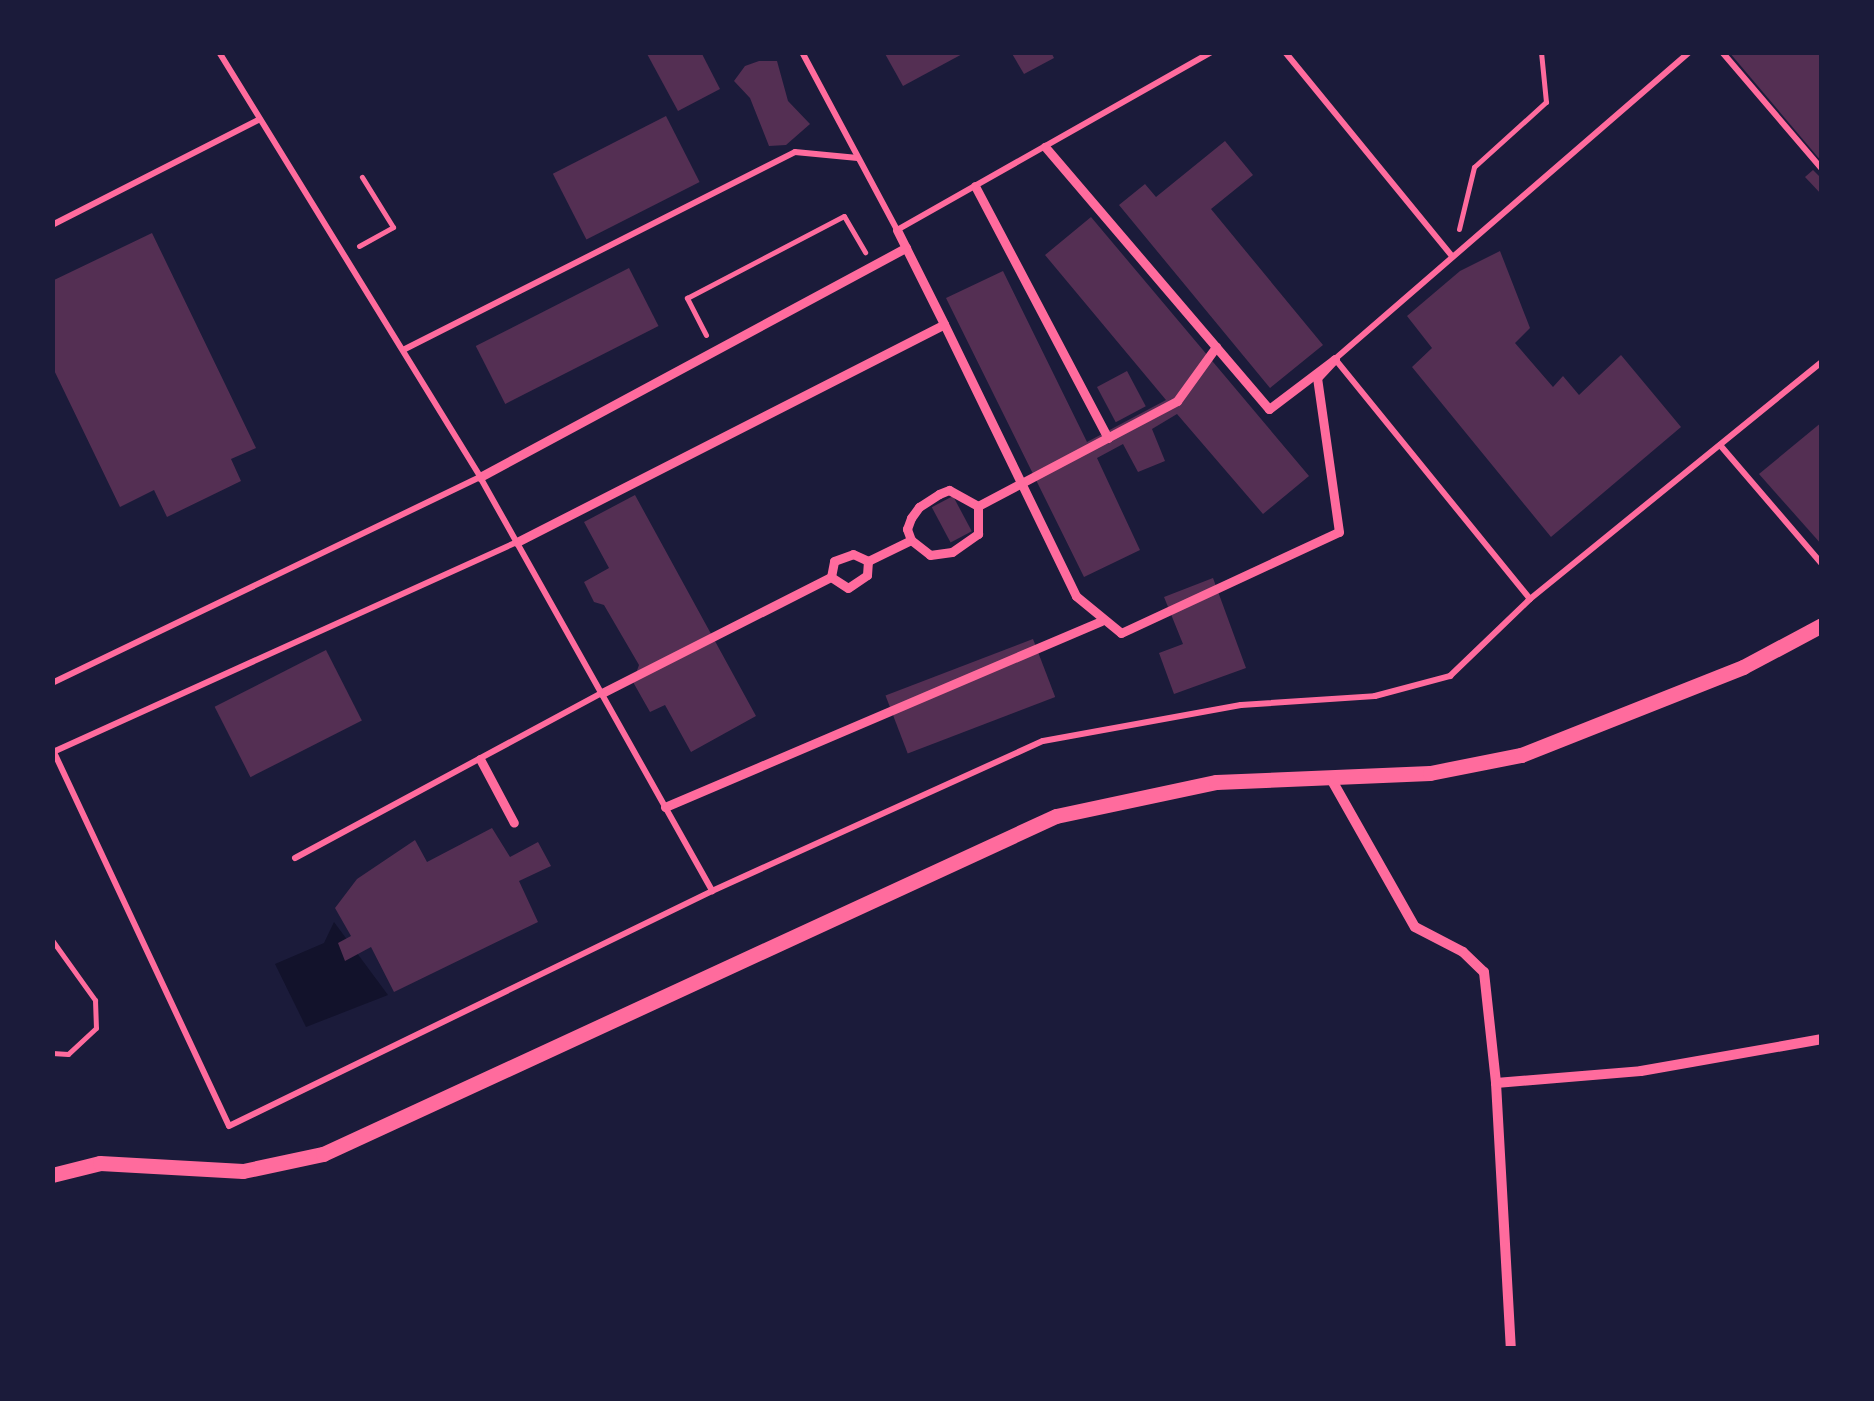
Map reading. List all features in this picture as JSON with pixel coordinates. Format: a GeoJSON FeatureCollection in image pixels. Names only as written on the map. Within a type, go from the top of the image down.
{"type":"FeatureCollection","features":[{"type":"Feature","properties":{"kind":"street"},"geometry":{"type":"LineString","coordinates":[[1045,146],[1269,409],[1334,359]]}},
{"type":"Feature","properties":{"kind":"street"},"geometry":{"type":"LineString","coordinates":[[975,186],[1108,438]]}},
{"type":"Feature","properties":{"kind":"street"},"geometry":{"type":"LineString","coordinates":[[897,230],[1076,596],[1101,621],[1121,633],[1338,532],[1317,378],[1334,359]]}},
{"type":"Feature","properties":{"kind":"street"},"geometry":{"type":"LineString","coordinates":[[480,477],[906,248]]}},
{"type":"Feature","properties":{"kind":"street"},"geometry":{"type":"LineString","coordinates":[[517,542],[944,324]]}},
{"type":"Feature","properties":{"kind":"street"},"geometry":{"type":"LineString","coordinates":[[978,506],[1177,401],[1216,347]]}},
{"type":"Feature","properties":{"kind":"street"},"geometry":{"type":"LineString","coordinates":[[950,490],[978,506],[978,534],[952,552],[930,555],[911,540],[907,530],[918,506],[939,494],[950,490]]}},
{"type":"Feature","properties":{"kind":"street"},"geometry":{"type":"LineString","coordinates":[[868,561],[911,540]]}},
{"type":"Feature","properties":{"kind":"street"},"geometry":{"type":"LineString","coordinates":[[831,577],[834,561],[854,554],[868,561]]}},
{"type":"Feature","properties":{"kind":"street"},"geometry":{"type":"LineString","coordinates":[[831,577],[848,588],[867,574],[868,561]]}},
{"type":"Feature","properties":{"kind":"street"},"geometry":{"type":"LineString","coordinates":[[602,693],[831,577]]}},
{"type":"Feature","properties":{"kind":"street"},"geometry":{"type":"LineString","coordinates":[[665,806],[1101,621]]}},
{"type":"Feature","properties":{"kind":"street"},"geometry":{"type":"LineString","coordinates":[[52,1174],[100,1162],[243,1171],[323,1154],[1056,816],[1216,782],[1430,773],[1521,755],[1743,667],[1822,625]]}},
{"type":"Feature","properties":{"kind":"street"},"geometry":{"type":"LineString","coordinates":[[480,759],[514,823]]}},
{"type":"Feature","properties":{"kind":"street"},"geometry":{"type":"LineString","coordinates":[[1330,776],[1415,927],[1463,952],[1484,972],[1496,1083],[1512,1348]]}},
{"type":"Feature","properties":{"kind":"street"},"geometry":{"type":"LineString","coordinates":[[1496,1083],[1641,1070],[1822,1039]]}},
{"type":"Feature","properties":{"kind":"lane"},"geometry":{"type":"LineString","coordinates":[[219,52],[480,477],[712,891]]}},
{"type":"Feature","properties":{"kind":"lane"},"geometry":{"type":"LineString","coordinates":[[802,52],[897,230],[1197,56],[1212,52]]}},
{"type":"Feature","properties":{"kind":"lane"},"geometry":{"type":"LineString","coordinates":[[1285,52],[1452,256]]}},
{"type":"Feature","properties":{"kind":"lane"},"geometry":{"type":"LineString","coordinates":[[1530,599],[1334,359],[1689,52]]}},
{"type":"Feature","properties":{"kind":"lane"},"geometry":{"type":"LineString","coordinates":[[1722,52],[1822,169]]}},
{"type":"Feature","properties":{"kind":"lane"},"geometry":{"type":"LineString","coordinates":[[52,225],[260,120]]}},
{"type":"Feature","properties":{"kind":"lane"},"geometry":{"type":"LineString","coordinates":[[402,350],[795,152],[859,158]]}},
{"type":"Feature","properties":{"kind":"lane"},"geometry":{"type":"LineString","coordinates":[[517,542],[53,750],[229,1126],[712,891],[1044,740],[1241,705],[1375,696],[1450,676],[1530,599],[1822,362]]}},
{"type":"Feature","properties":{"kind":"lane"},"geometry":{"type":"LineString","coordinates":[[1720,445],[1822,564]]}},
{"type":"Feature","properties":{"kind":"lane"},"geometry":{"type":"LineString","coordinates":[[52,684],[480,477]]}},
{"type":"Feature","properties":{"kind":"lane"},"geometry":{"type":"LineString","coordinates":[[295,858],[602,693]]}},
{"type":"Feature","properties":{"kind":"path"},"geometry":{"type":"LineString","coordinates":[[1452,256],[1474,166],[1546,102],[1542,52]]}},
{"type":"Feature","properties":{"kind":"path"},"geometry":{"type":"LineString","coordinates":[[344,256],[393,227],[362,177]]}},
{"type":"Feature","properties":{"kind":"path"},"geometry":{"type":"LineString","coordinates":[[715,351],[688,298],[844,216],[873,266]]}},
{"type":"Feature","properties":{"kind":"path"},"geometry":{"type":"LineString","coordinates":[[52,940],[95,1000],[96,1028],[68,1054],[52,1053]]}},
{"type":"Feature","properties":{"kind":"shaded area"},"geometry":{"type":"Polygon","coordinates":[[[334,922],[388,995],[306,1027],[275,964],[324,943],[334,922]]]}},
{"type":"Feature","properties":{"kind":"building"},"geometry":{"type":"Polygon","coordinates":[[[646,52],[701,52],[720,89],[678,111],[646,52]]]}},
{"type":"Feature","properties":{"kind":"building"},"geometry":{"type":"Polygon","coordinates":[[[884,52],[966,52],[903,86],[884,52]]]}},
{"type":"Feature","properties":{"kind":"building"},"geometry":{"type":"Polygon","coordinates":[[[1011,52],[1051,52],[1054,58],[1024,74],[1011,52]]]}},
{"type":"Feature","properties":{"kind":"building"},"geometry":{"type":"Polygon","coordinates":[[[1729,52],[1822,52],[1822,162],[1729,52]]]}},
{"type":"Feature","properties":{"kind":"building"},"geometry":{"type":"Polygon","coordinates":[[[777,61],[788,101],[810,124],[786,145],[769,146],[750,98],[734,81],[745,66],[777,61]]]}},
{"type":"Feature","properties":{"kind":"building"},"geometry":{"type":"Polygon","coordinates":[[[666,116],[700,182],[586,240],[553,174],[666,116]]]}},
{"type":"Feature","properties":{"kind":"building"},"geometry":{"type":"Polygon","coordinates":[[[1225,141],[1253,175],[1211,209],[1323,345],[1270,388],[1119,205],[1145,184],[1156,197],[1225,141]]]}},
{"type":"Feature","properties":{"kind":"building"},"geometry":{"type":"Polygon","coordinates":[[[1813,170],[1822,179],[1822,195],[1805,177],[1813,170]]]}},
{"type":"Feature","properties":{"kind":"building"},"geometry":{"type":"Polygon","coordinates":[[[1091,217],[1309,476],[1263,514],[1177,414],[1152,429],[1165,461],[1138,472],[1123,444],[1097,458],[1140,550],[1084,577],[946,298],[1003,271],[1087,442],[1166,400],[1045,255],[1091,217]]]}},
{"type":"Feature","properties":{"kind":"building"},"geometry":{"type":"Polygon","coordinates":[[[152,233],[256,448],[231,459],[241,481],[167,517],[154,490],[120,507],[52,366],[52,281],[152,233]]]}},
{"type":"Feature","properties":{"kind":"building"},"geometry":{"type":"Polygon","coordinates":[[[1500,251],[1530,328],[1515,343],[1553,387],[1563,376],[1579,395],[1621,355],[1681,427],[1551,537],[1412,367],[1432,348],[1407,316],[1460,271],[1500,251]]]}},
{"type":"Feature","properties":{"kind":"building"},"geometry":{"type":"Polygon","coordinates":[[[629,268],[659,326],[505,404],[476,346],[629,268]]]}},
{"type":"Feature","properties":{"kind":"building"},"geometry":{"type":"Polygon","coordinates":[[[1127,371],[1146,406],[1116,422],[1097,387],[1127,371]]]}},
{"type":"Feature","properties":{"kind":"building"},"geometry":{"type":"Polygon","coordinates":[[[1822,422],[1822,545],[1759,474],[1822,422]]]}},
{"type":"Feature","properties":{"kind":"building"},"geometry":{"type":"Polygon","coordinates":[[[635,495],[756,716],[691,752],[665,705],[650,712],[633,682],[639,665],[604,605],[594,602],[584,582],[609,568],[584,522],[635,495]]]}},
{"type":"Feature","properties":{"kind":"building"},"geometry":{"type":"Polygon","coordinates":[[[953,496],[972,531],[951,543],[932,507],[953,496]]]}},
{"type":"Feature","properties":{"kind":"building"},"geometry":{"type":"Polygon","coordinates":[[[1213,578],[1246,668],[1174,694],[1159,653],[1183,644],[1164,597],[1213,578]]]}},
{"type":"Feature","properties":{"kind":"building"},"geometry":{"type":"Polygon","coordinates":[[[1033,639],[1055,697],[908,754],[885,696],[1033,639]]]}},
{"type":"Feature","properties":{"kind":"building"},"geometry":{"type":"Polygon","coordinates":[[[326,650],[362,720],[250,777],[215,707],[326,650]]]}},
{"type":"Feature","properties":{"kind":"building"},"geometry":{"type":"Polygon","coordinates":[[[492,828],[510,857],[538,842],[551,866],[519,881],[538,922],[394,992],[371,947],[345,961],[338,943],[351,936],[335,908],[357,879],[415,840],[427,862],[492,828]]]}}]}
